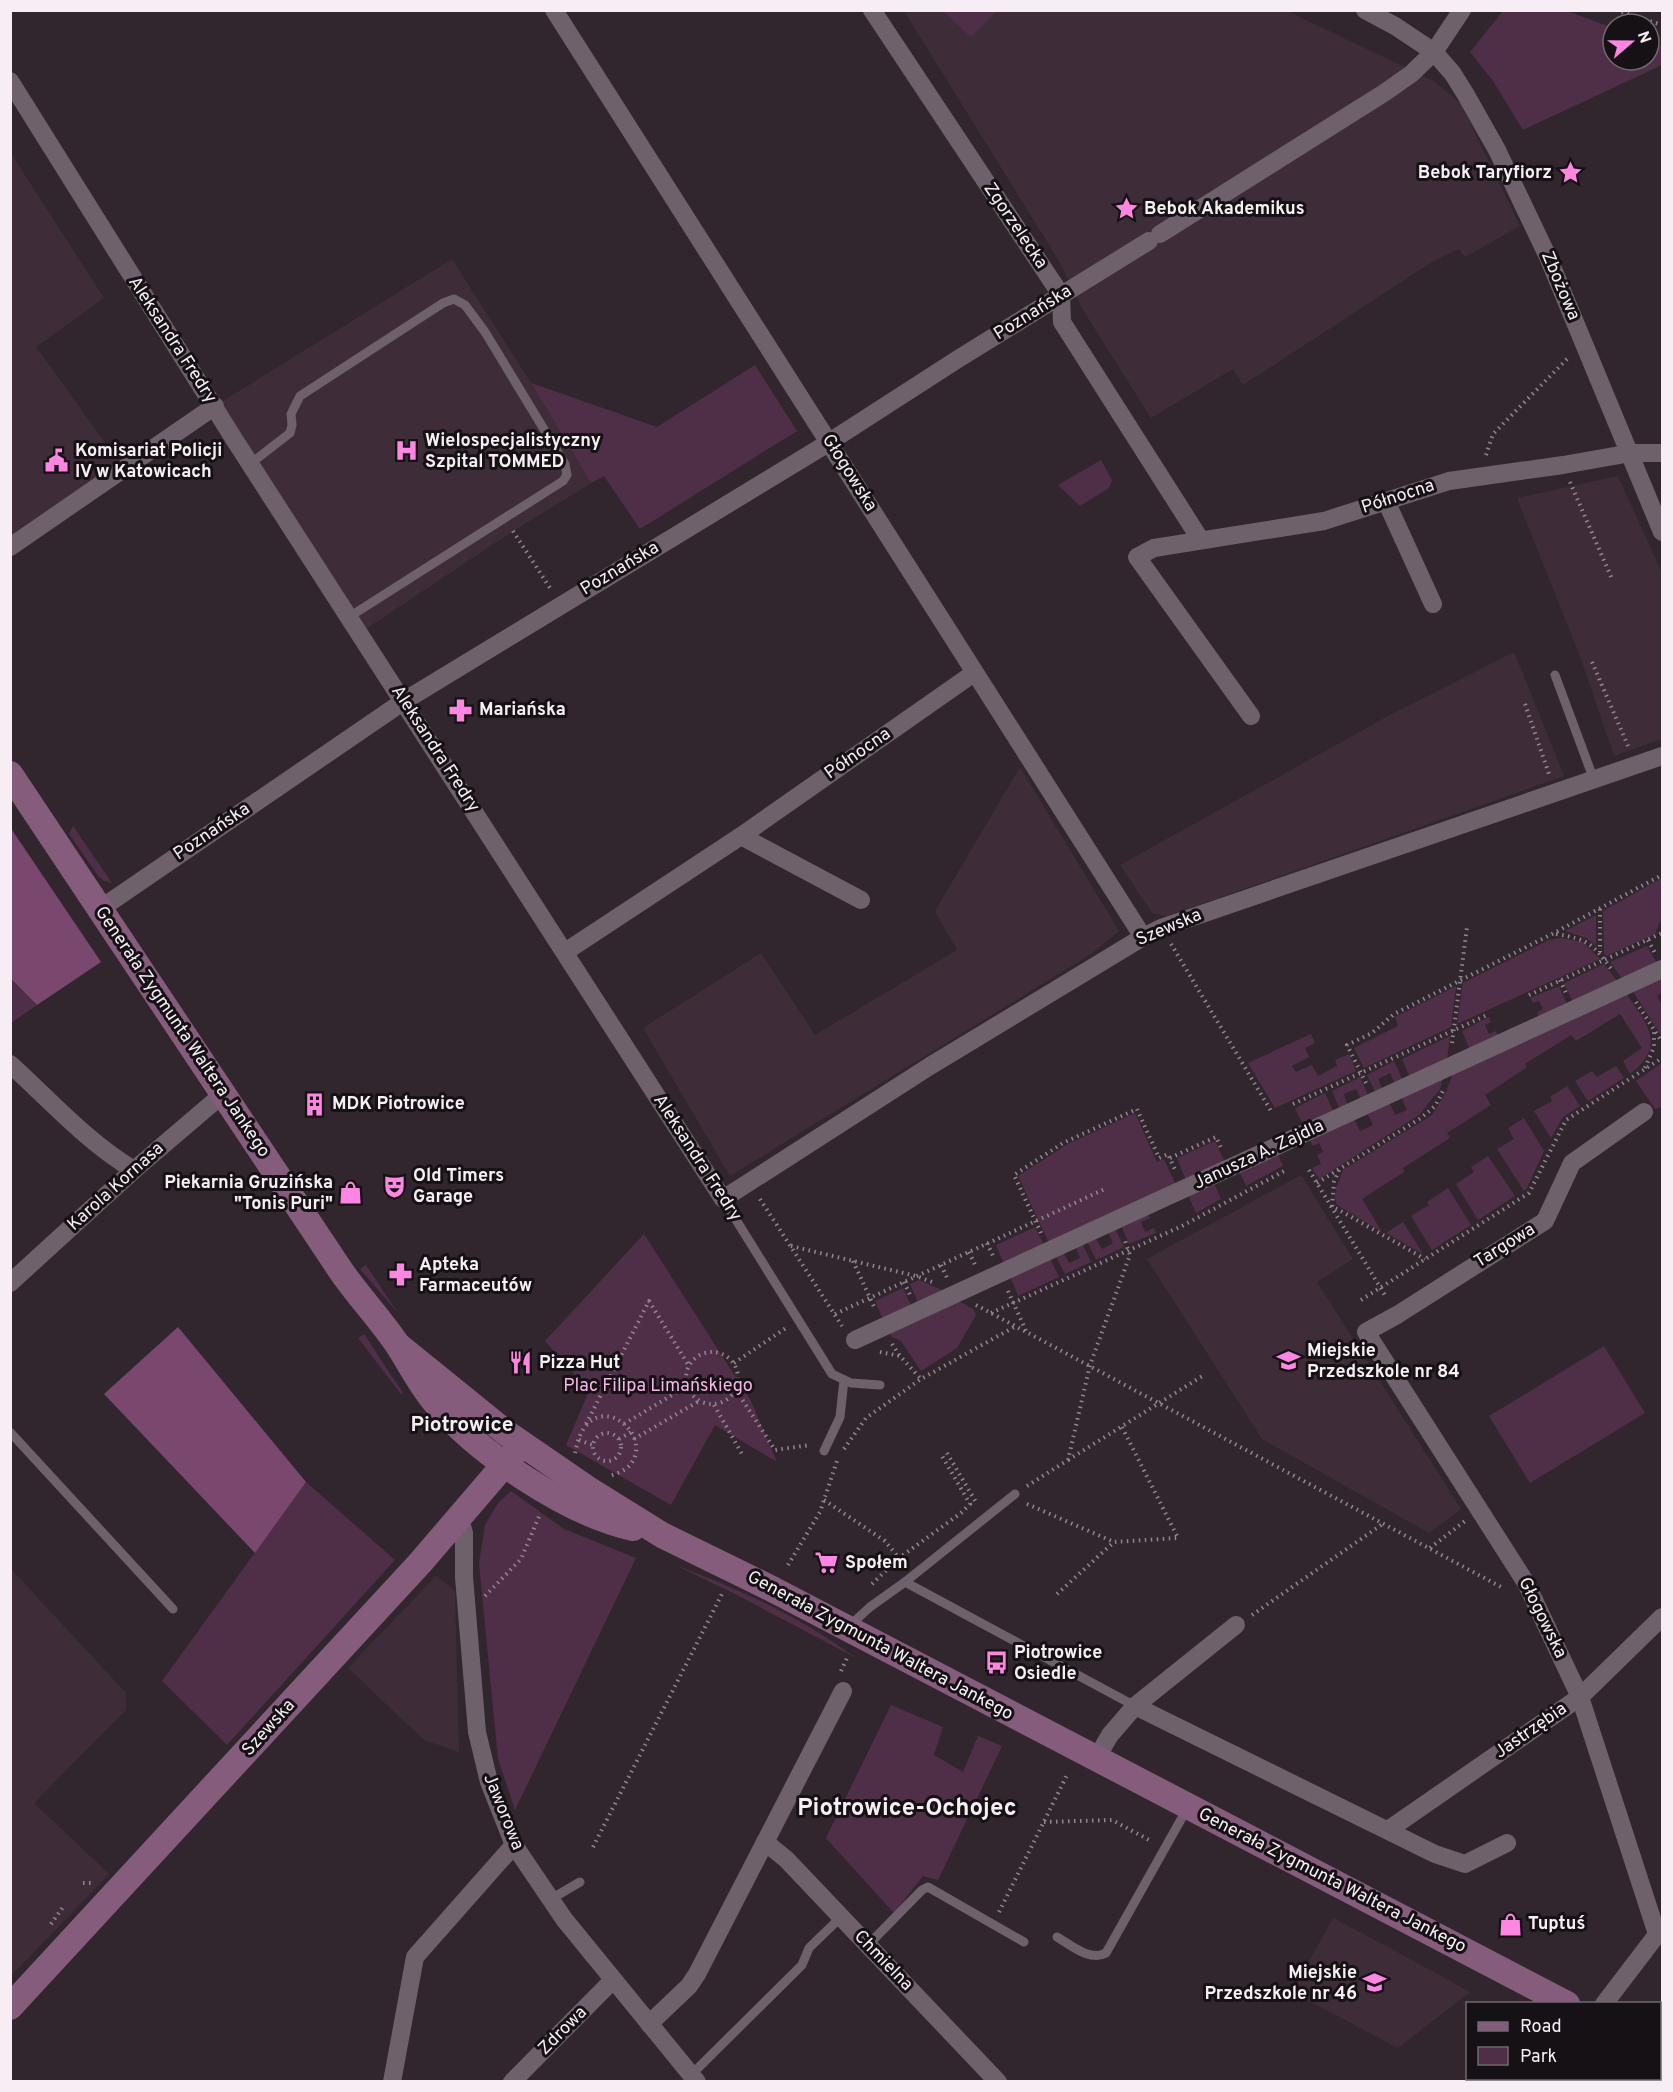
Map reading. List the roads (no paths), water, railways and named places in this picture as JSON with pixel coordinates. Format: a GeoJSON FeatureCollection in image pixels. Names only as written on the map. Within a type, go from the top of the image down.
{"type":"FeatureCollection","features":[{"type":"Feature","properties":{"kind":"street","name":"Głogowska"},"geometry":{"type":"LineString","coordinates":[[554,10],[1143,937]]}},
{"type":"Feature","properties":{"kind":"street","name":"Zgorzelecka"},"geometry":{"type":"LineString","coordinates":[[872,10],[1062,295]]}},
{"type":"Feature","properties":{"kind":"street","name":"Zbożowa"},"geometry":{"type":"LineString","coordinates":[[1365,10],[1395,26],[1434,52],[1453,74],[1497,150],[1548,257],[1662,532]]}},
{"type":"Feature","properties":{"kind":"street","name":"Poznańska"},"geometry":{"type":"LineString","coordinates":[[100,909],[404,701],[830,442],[1384,93],[1411,74],[1434,52],[1462,10]]}},
{"type":"Feature","properties":{"kind":"street","name":"Aleksandra Fredry"},"geometry":{"type":"LineString","coordinates":[[10,81],[250,464],[723,1199]]}},
{"type":"Feature","properties":{"kind":"street"},"geometry":{"type":"LineString","coordinates":[[1062,295],[1062,322],[1200,539]]}},
{"type":"Feature","properties":{"kind":"street"},"geometry":{"type":"LineString","coordinates":[[10,547],[215,406]]}},
{"type":"Feature","properties":{"kind":"street","name":"Północna"},"geometry":{"type":"LineString","coordinates":[[1251,716],[1137,556],[1154,548],[1200,539],[1324,521],[1449,481],[1631,453],[1662,453]]}},
{"type":"Feature","properties":{"kind":"street"},"geometry":{"type":"LineString","coordinates":[[1386,501],[1433,604]]}},
{"type":"Feature","properties":{"kind":"street","name":"Północna"},"geometry":{"type":"LineString","coordinates":[[565,952],[741,836],[974,673]]}},
{"type":"Feature","properties":{"kind":"street","name":"Szewska"},"geometry":{"type":"LineString","coordinates":[[723,1199],[930,1066],[1143,937],[1184,920],[1662,756]]}},
{"type":"Feature","properties":{"kind":"street","name":"Generała Zygmunta Waltera Jankego"},"geometry":{"type":"LineString","coordinates":[[10,774],[341,1271],[399,1346],[513,1454],[588,1490],[662,1535],[847,1628],[1563,2002]]}},
{"type":"Feature","properties":{"kind":"street"},"geometry":{"type":"LineString","coordinates":[[741,836],[861,900]]}},
{"type":"Feature","properties":{"kind":"street","name":"Janusza A. Zajdla"},"geometry":{"type":"LineString","coordinates":[[850,1335],[1662,969]]}},
{"type":"Feature","properties":{"kind":"street"},"geometry":{"type":"LineString","coordinates":[[10,1064],[83,1134],[109,1155],[134,1170]]}},
{"type":"Feature","properties":{"kind":"street","name":"Karola Kornasa"},"geometry":{"type":"LineString","coordinates":[[10,1283],[134,1170],[223,1094]]}},
{"type":"Feature","properties":{"kind":"street","name":"Targowa"},"geometry":{"type":"LineString","coordinates":[[1366,1332],[1397,1315],[1545,1221],[1572,1164],[1644,1112]]}},
{"type":"Feature","properties":{"kind":"street","name":"Głogowska"},"geometry":{"type":"LineString","coordinates":[[1366,1332],[1526,1582],[1580,1697],[1659,1931]]}},
{"type":"Feature","properties":{"kind":"street","name":"Szewska"},"geometry":{"type":"LineString","coordinates":[[10,2007],[232,1769],[457,1522],[513,1454]]}},
{"type":"Feature","properties":{"kind":"street","name":"Jaworowa"},"geometry":{"type":"LineString","coordinates":[[457,1522],[462,1526],[464,1533],[464,1577],[477,1732],[489,1782],[514,1845],[551,1899],[613,1980],[694,2078]]}},
{"type":"Feature","properties":{"kind":"street","name":"Jastrzębia"},"geometry":{"type":"LineString","coordinates":[[1388,1830],[1580,1697],[1662,1617]]}},
{"type":"Feature","properties":{"kind":"street"},"geometry":{"type":"LineString","coordinates":[[1096,1759],[1110,1735],[1135,1706],[1236,1625]]}},
{"type":"Feature","properties":{"kind":"street"},"geometry":{"type":"LineString","coordinates":[[649,2024],[689,1986],[843,1691]]}},
{"type":"Feature","properties":{"kind":"street"},"geometry":{"type":"LineString","coordinates":[[1135,1706],[1435,1854],[1466,1864],[1507,1843]]}},
{"type":"Feature","properties":{"kind":"street","name":"Chmielna"},"geometry":{"type":"LineString","coordinates":[[765,1842],[786,1859],[998,2082]]}},
{"type":"Feature","properties":{"kind":"street"},"geometry":{"type":"LineString","coordinates":[[392,2082],[415,1957],[514,1845]]}},
{"type":"Feature","properties":{"kind":"street"},"geometry":{"type":"LineString","coordinates":[[1606,2002],[1659,1931]]}},
{"type":"Feature","properties":{"kind":"street","name":"Zdrowa"},"geometry":{"type":"LineString","coordinates":[[512,2082],[613,1980]]}},
{"type":"Feature","properties":{"kind":"lane"},"geometry":{"type":"LineString","coordinates":[[250,464],[290,434],[291,414],[300,396],[443,303],[454,299],[465,305],[485,332],[568,471],[563,481],[350,617]]}},
{"type":"Feature","properties":{"kind":"lane"},"geometry":{"type":"LineString","coordinates":[[1555,675],[1594,780]]}},
{"type":"Feature","properties":{"kind":"lane","name":"Aleksandra Fredry"},"geometry":{"type":"LineString","coordinates":[[723,1199],[832,1374],[844,1380]]}},
{"type":"Feature","properties":{"kind":"lane"},"geometry":{"type":"LineString","coordinates":[[824,1451],[840,1417],[844,1380],[851,1383],[880,1385]]}},
{"type":"Feature","properties":{"kind":"lane"},"geometry":{"type":"LineString","coordinates":[[10,1432],[173,1609]]}},
{"type":"Feature","properties":{"kind":"lane"},"geometry":{"type":"LineString","coordinates":[[847,1628],[870,1607],[905,1582],[1013,1495]]}},
{"type":"Feature","properties":{"kind":"lane"},"geometry":{"type":"LineString","coordinates":[[905,1582],[1135,1706]]}},
{"type":"Feature","properties":{"kind":"lane"},"geometry":{"type":"LineString","coordinates":[[1057,1937],[1092,1956],[1099,1957],[1106,1953],[1188,1807]]}},
{"type":"Feature","properties":{"kind":"lane"},"geometry":{"type":"LineString","coordinates":[[551,1899],[580,1882]]}},
{"type":"Feature","properties":{"kind":"lane"},"geometry":{"type":"LineString","coordinates":[[868,1946],[922,1890],[928,1887],[1024,1942]]}},
{"type":"Feature","properties":{"kind":"lane"},"geometry":{"type":"LineString","coordinates":[[694,2078],[802,1965],[809,1948],[841,1917]]}},
{"type":"Feature","properties":{"kind":"place","name":"Bebok Taryfiorz"},"geometry":{"type":"Point","coordinates":[1570,173]}},
{"type":"Feature","properties":{"kind":"place","name":"Bebok Akademikus"},"geometry":{"type":"Point","coordinates":[1126,209]}},
{"type":"Feature","properties":{"kind":"place","name":"Wielospecjalistyczny Szpital TOMMED"},"geometry":{"type":"Point","coordinates":[407,451]}},
{"type":"Feature","properties":{"kind":"place","name":"Komisariat Policji IV w Katowicach"},"geometry":{"type":"Point","coordinates":[57,461]}},
{"type":"Feature","properties":{"kind":"place","name":"Mariańska"},"geometry":{"type":"Point","coordinates":[461,710]}},
{"type":"Feature","properties":{"kind":"place","name":"MDK Piotrowice"},"geometry":{"type":"Point","coordinates":[314,1104]}},
{"type":"Feature","properties":{"kind":"place","name":"Old Timers Garage"},"geometry":{"type":"Point","coordinates":[395,1186]}},
{"type":"Feature","properties":{"kind":"place","name":"Piekarnia Gruzińska \"Tonis Puri\""},"geometry":{"type":"Point","coordinates":[351,1193]}},
{"type":"Feature","properties":{"kind":"place","name":"Apteka Farmaceutów"},"geometry":{"type":"Point","coordinates":[401,1275]}},
{"type":"Feature","properties":{"kind":"place","name":"Miejskie Przedszkole nr 84"},"geometry":{"type":"Point","coordinates":[1289,1361]}},
{"type":"Feature","properties":{"kind":"place","name":"Pizza Hut"},"geometry":{"type":"Point","coordinates":[521,1363]}},
{"type":"Feature","properties":{"kind":"place","name":"Społem"},"geometry":{"type":"Point","coordinates":[827,1563]}},
{"type":"Feature","properties":{"kind":"place","name":"Piotrowice Osiedle"},"geometry":{"type":"Point","coordinates":[996,1663]}},
{"type":"Feature","properties":{"kind":"place","name":"Tuptuś"},"geometry":{"type":"Point","coordinates":[1510,1924]}},
{"type":"Feature","properties":{"kind":"place","name":"Miejskie Przedszkole nr 46"},"geometry":{"type":"Point","coordinates":[1375,1983]}},
{"type":"Feature","properties":{"kind":"district","name":"Piotrowice"},"geometry":{"type":"Point","coordinates":[462,1425]}},
{"type":"Feature","properties":{"kind":"district","name":"Piotrowice-Ochojec"},"geometry":{"type":"Point","coordinates":[907,1809]}},
{"type":"Feature","properties":{"kind":"park label","name":"Plac Filipa Limańskiego"},"geometry":{"type":"Point","coordinates":[658,1386]}}]}
